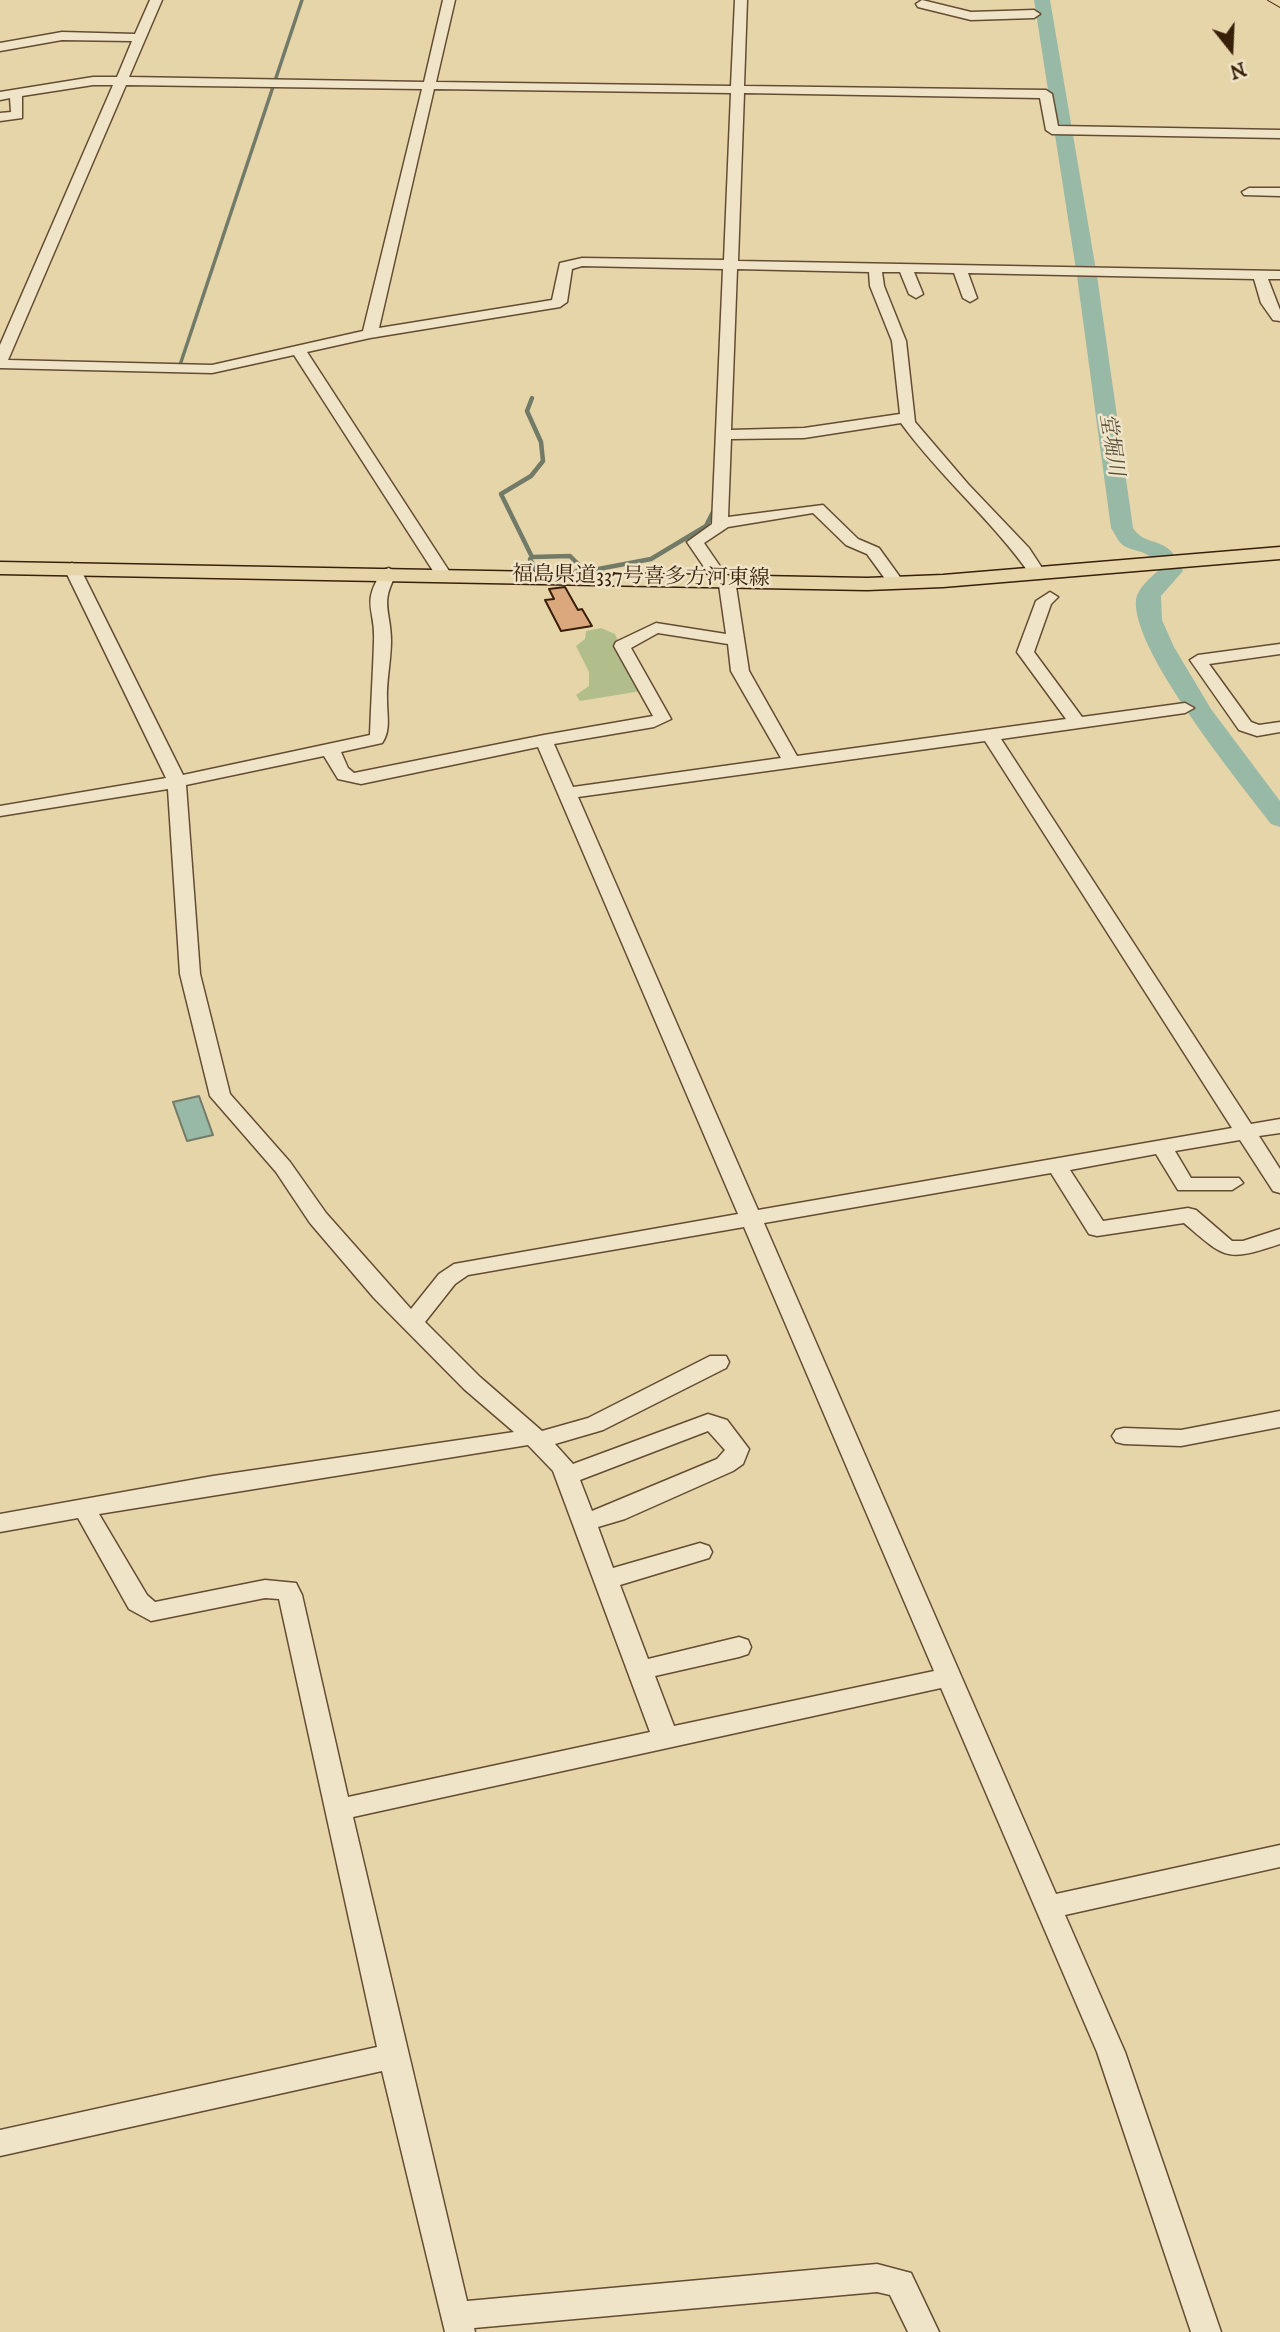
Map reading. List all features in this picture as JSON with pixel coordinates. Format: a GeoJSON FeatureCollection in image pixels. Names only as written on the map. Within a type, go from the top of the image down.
{"type":"FeatureCollection","features":[{"type":"Feature","properties":{"kind":"main road","name":"福島県道337号喜多方河東線"},"geometry":{"type":"LineString","coordinates":[[0,568],[897,584],[1280,553]]}},
{"type":"Feature","properties":{"kind":"street"},"geometry":{"type":"LineString","coordinates":[[156,0],[0,363],[212,369],[370,334],[555,304],[560,302],[565,266],[571,263],[1280,275]]}},
{"type":"Feature","properties":{"kind":"street"},"geometry":{"type":"LineString","coordinates":[[370,334],[449,0]]}},
{"type":"Feature","properties":{"kind":"street"},"geometry":{"type":"LineString","coordinates":[[720,523],[741,0]]}},
{"type":"Feature","properties":{"kind":"street"},"geometry":{"type":"LineString","coordinates":[[922,4],[971,16],[1034,14]]}},
{"type":"Feature","properties":{"kind":"street"},"geometry":{"type":"LineString","coordinates":[[0,47],[62,36],[140,38]]}},
{"type":"Feature","properties":{"kind":"street"},"geometry":{"type":"LineString","coordinates":[[0,96],[93,81],[1046,94],[1052,130],[1280,134]]}},
{"type":"Feature","properties":{"kind":"street"},"geometry":{"type":"LineString","coordinates":[[0,117],[18,115],[16,94]]}},
{"type":"Feature","properties":{"kind":"street"},"geometry":{"type":"LineString","coordinates":[[1249,192],[1280,192]]}},
{"type":"Feature","properties":{"kind":"street"},"geometry":{"type":"LineString","coordinates":[[875,267],[877,286],[899,341],[906,418],[962,487],[1023,551],[1038,574]]}},
{"type":"Feature","properties":{"kind":"street"},"geometry":{"type":"LineString","coordinates":[[905,267],[916,294]]}},
{"type":"Feature","properties":{"kind":"street"},"geometry":{"type":"LineString","coordinates":[[959,268],[970,298]]}},
{"type":"Feature","properties":{"kind":"street"},"geometry":{"type":"LineString","coordinates":[[1006,288],[1011,269]]}},
{"type":"Feature","properties":{"kind":"street"},"geometry":{"type":"LineString","coordinates":[[1260,275],[1268,303],[1278,317]]}},
{"type":"Feature","properties":{"kind":"street"},"geometry":{"type":"LineString","coordinates":[[298,350],[443,574]]}},
{"type":"Feature","properties":{"kind":"street"},"geometry":{"type":"LineString","coordinates":[[725,435],[804,433],[906,418]]}},
{"type":"Feature","properties":{"kind":"street"},"geometry":{"type":"LineString","coordinates":[[792,763],[740,671],[724,580],[695,544],[720,523],[817,508],[852,542],[873,551],[897,584]]}},
{"type":"Feature","properties":{"kind":"street"},"geometry":{"type":"LineString","coordinates":[[72,568],[177,782],[190,974],[220,1096],[292,1178],[333,1235],[472,1383],[535,1438],[568,1475],[666,1739]]}},
{"type":"Feature","properties":{"kind":"street"},"geometry":{"type":"LineString","coordinates":[[0,811],[177,782],[366,743],[379,735],[378,697],[383,638],[378,617],[379,590],[389,573]]}},
{"type":"Feature","properties":{"kind":"street"},"geometry":{"type":"LineString","coordinates":[[1049,597],[1025,652],[1077,722]]}},
{"type":"Feature","properties":{"kind":"street"},"geometry":{"type":"LineString","coordinates":[[331,750],[340,774],[349,779],[361,779],[544,740],[662,719],[622,646],[656,628],[735,640]]}},
{"type":"Feature","properties":{"kind":"street"},"geometry":{"type":"LineString","coordinates":[[1280,649],[1198,660],[1245,726],[1257,731],[1280,727]]}},
{"type":"Feature","properties":{"kind":"street"},"geometry":{"type":"LineString","coordinates":[[569,793],[1185,708]]}},
{"type":"Feature","properties":{"kind":"street"},"geometry":{"type":"LineString","coordinates":[[989,733],[1280,1186]]}},
{"type":"Feature","properties":{"kind":"street"},"geometry":{"type":"LineString","coordinates":[[544,740],[752,1216],[1111,2052],[1206,2332]]}},
{"type":"Feature","properties":{"kind":"street"},"geometry":{"type":"LineString","coordinates":[[413,1322],[447,1279],[463,1269],[752,1216],[1280,1126]]}},
{"type":"Feature","properties":{"kind":"street"},"geometry":{"type":"LineString","coordinates":[[1162,1147],[1185,1185],[1232,1183]]}},
{"type":"Feature","properties":{"kind":"street"},"geometry":{"type":"LineString","coordinates":[[1055,1165],[1097,1229],[1182,1214],[1198,1221],[1227,1248],[1244,1248],[1280,1236]]}},
{"type":"Feature","properties":{"kind":"street"},"geometry":{"type":"LineString","coordinates":[[0,1522],[213,1485],[535,1438],[595,1424],[718,1362]]}},
{"type":"Feature","properties":{"kind":"street"},"geometry":{"type":"LineString","coordinates":[[1124,1436],[1181,1438],[1280,1419]]}},
{"type":"Feature","properties":{"kind":"street"},"geometry":{"type":"LineString","coordinates":[[568,1475],[708,1422],[719,1426],[737,1449],[735,1458],[725,1465],[617,1513],[586,1522]]}},
{"type":"Feature","properties":{"kind":"street"},"geometry":{"type":"LineString","coordinates":[[85,1508],[138,1602],[151,1612],[265,1588],[287,1590],[340,1809],[393,2056],[458,2324],[885,2279],[900,2283],[924,2332]]}},
{"type":"Feature","properties":{"kind":"street"},"geometry":{"type":"LineString","coordinates":[[607,1579],[700,1552]]}},
{"type":"Feature","properties":{"kind":"street"},"geometry":{"type":"LineString","coordinates":[[641,1670],[739,1647]]}},
{"type":"Feature","properties":{"kind":"street"},"geometry":{"type":"LineString","coordinates":[[340,1809],[949,1677]]}},
{"type":"Feature","properties":{"kind":"street"},"geometry":{"type":"LineString","coordinates":[[1049,1907],[1280,1856]]}},
{"type":"Feature","properties":{"kind":"street"},"geometry":{"type":"LineString","coordinates":[[0,2143],[393,2056]]}},
{"type":"Feature","properties":{"kind":"shaded area"},"geometry":{"type":"Polygon","coordinates":[[[601,628],[615,634],[641,691],[580,701],[576,695],[589,686],[589,672],[576,646],[585,639],[586,631],[601,628]]]}},
{"type":"Feature","properties":{"kind":"shaded area"},"geometry":{"type":"Polygon","coordinates":[[[199,1096],[213,1135],[187,1141],[173,1102],[199,1096]]]}},
{"type":"Feature","properties":{"kind":"building"},"geometry":{"type":"Polygon","coordinates":[[[565,587],[578,610],[582,609],[592,626],[561,631],[545,600],[554,599],[549,589],[565,587]]]}},
{"type":"Feature","properties":{"kind":"waterway"},"geometry":{"type":"LineString","coordinates":[[180,365],[302,0]]}},
{"type":"Feature","properties":{"kind":"waterway","name":"堂堀川"},"geometry":{"type":"LineString","coordinates":[[1042,0],[1087,276],[1122,528],[1130,540],[1156,548],[1168,562],[1171,571],[1149,596],[1150,620],[1179,678],[1200,711],[1280,819]]}},
{"type":"Feature","properties":{"kind":"waterway"},"geometry":{"type":"LineString","coordinates":[[532,398],[527,411],[541,442],[543,461],[531,476],[501,494],[532,557]]}},
{"type":"Feature","properties":{"kind":"waterway"},"geometry":{"type":"LineString","coordinates":[[582,568],[593,570],[651,559],[706,526],[713,512]]}},
{"type":"Feature","properties":{"kind":"waterway"},"geometry":{"type":"LineString","coordinates":[[532,557],[570,556],[582,568]]}},
{"type":"Feature","properties":{"kind":"waterway"},"geometry":{"type":"LineString","coordinates":[[532,557],[530,559],[538,574],[543,574]]}},
{"type":"Feature","properties":{"kind":"waterway"},"geometry":{"type":"LineString","coordinates":[[573,573],[582,568]]}}]}
